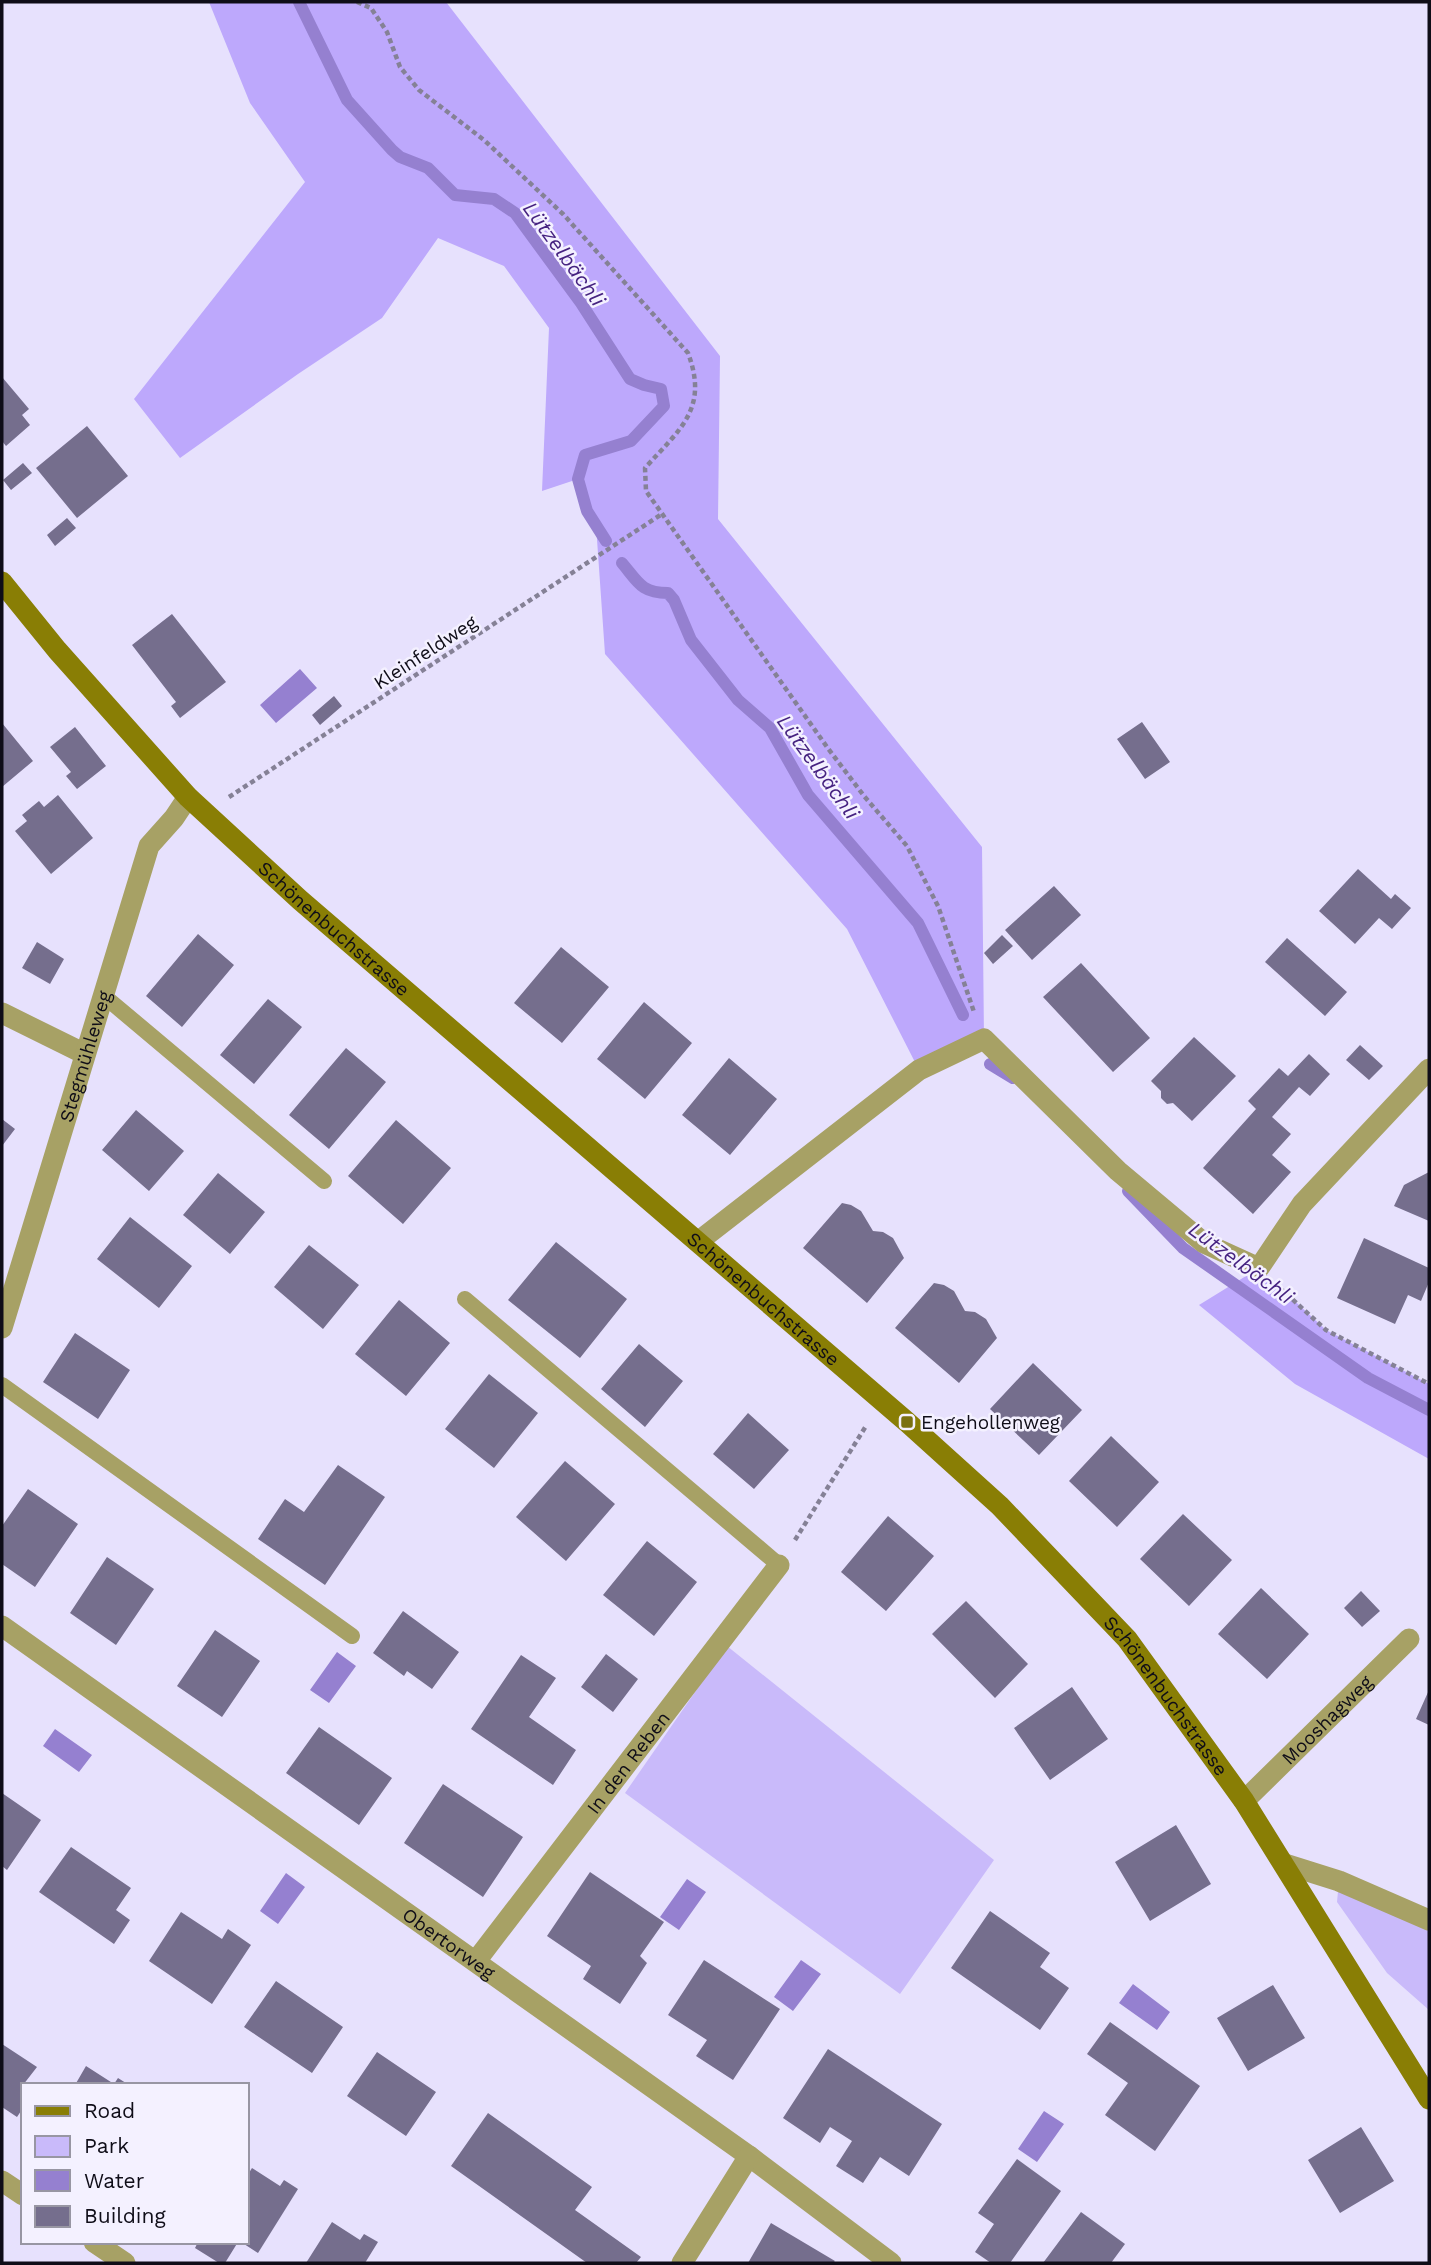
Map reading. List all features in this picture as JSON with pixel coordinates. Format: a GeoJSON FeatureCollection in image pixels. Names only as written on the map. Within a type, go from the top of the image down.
{"type":"FeatureCollection","features":[{"type":"Feature","properties":{"kind":"street","name":"Schönenbuchstrasse"},"geometry":{"type":"LineString","coordinates":[[2,582],[57,649],[204,813],[300,900],[883,1400],[1000,1506],[1127,1639],[1286,1864],[1429,2099]]}},
{"type":"Feature","properties":{"kind":"street","name":"Stegmühleweg"},"geometry":{"type":"LineString","coordinates":[[2,1328],[149,846],[188,797]]}},
{"type":"Feature","properties":{"kind":"street"},"geometry":{"type":"LineString","coordinates":[[2,1013],[85,1054]]}},
{"type":"Feature","properties":{"kind":"street"},"geometry":{"type":"LineString","coordinates":[[699,1241],[919,1070],[984,1039],[1118,1171],[1204,1243],[1259,1268],[1301,1204],[1429,1069]]}},
{"type":"Feature","properties":{"kind":"street","name":"In den Reben"},"geometry":{"type":"LineString","coordinates":[[476,1961],[779,1565]]}},
{"type":"Feature","properties":{"kind":"street","name":"Obertorweg"},"geometry":{"type":"LineString","coordinates":[[2,1626],[749,2156],[891,2263]]}},
{"type":"Feature","properties":{"kind":"street","name":"Mooshagweg"},"geometry":{"type":"LineString","coordinates":[[1244,1801],[1409,1639]]}},
{"type":"Feature","properties":{"kind":"street"},"geometry":{"type":"LineString","coordinates":[[1286,1864],[1339,1881],[1429,1920]]}},
{"type":"Feature","properties":{"kind":"street"},"geometry":{"type":"LineString","coordinates":[[682,2263],[749,2156]]}},
{"type":"Feature","properties":{"kind":"street"},"geometry":{"type":"LineString","coordinates":[[2,2181],[21,2194]]}},
{"type":"Feature","properties":{"kind":"street"},"geometry":{"type":"LineString","coordinates":[[97,2244],[125,2263]]}},
{"type":"Feature","properties":{"kind":"lane"},"geometry":{"type":"LineString","coordinates":[[104,996],[324,1181]]}},
{"type":"Feature","properties":{"kind":"lane"},"geometry":{"type":"LineString","coordinates":[[466,1299],[779,1565]]}},
{"type":"Feature","properties":{"kind":"lane"},"geometry":{"type":"LineString","coordinates":[[2,1385],[352,1636]]}},
{"type":"Feature","properties":{"kind":"path"},"geometry":{"type":"LineString","coordinates":[[357,2],[370,8],[382,24],[400,68],[419,90],[484,140],[563,214],[688,354],[695,371],[695,401],[688,419],[645,468],[646,491],[827,747],[907,846],[938,906],[984,1039]]}},
{"type":"Feature","properties":{"kind":"path","name":"Kleinfeldweg"},"geometry":{"type":"LineString","coordinates":[[204,813],[662,514]]}},
{"type":"Feature","properties":{"kind":"path"},"geometry":{"type":"LineString","coordinates":[[1259,1268],[1326,1330],[1429,1384]]}},
{"type":"Feature","properties":{"kind":"path"},"geometry":{"type":"LineString","coordinates":[[811,1516],[867,1426]]}},
{"type":"Feature","properties":{"kind":"green space"},"geometry":{"type":"Polygon","coordinates":[[[727,1646],[994,1860],[900,1994],[625,1793],[727,1646]]]}},
{"type":"Feature","properties":{"kind":"green space"},"geometry":{"type":"Polygon","coordinates":[[[1339,1881],[1429,1920],[1429,2010],[1387,1973],[1337,1902],[1339,1881]]]}},
{"type":"Feature","properties":{"kind":"shaded area"},"geometry":{"type":"Polygon","coordinates":[[[209,2],[446,2],[720,356],[718,519],[982,847],[984,1039],[919,1070],[847,929],[605,654],[596,525],[578,479],[542,491],[549,328],[504,266],[438,238],[382,318],[180,458],[134,399],[305,182],[250,103],[209,2]]]}},
{"type":"Feature","properties":{"kind":"shaded area"},"geometry":{"type":"Polygon","coordinates":[[[1259,1268],[1326,1330],[1429,1384],[1429,1459],[1295,1384],[1199,1305],[1259,1268]]]}},
{"type":"Feature","properties":{"kind":"water"},"geometry":{"type":"Polygon","coordinates":[[[300,669],[317,688],[276,723],[260,705],[300,669]]]}},
{"type":"Feature","properties":{"kind":"water"},"geometry":{"type":"Polygon","coordinates":[[[337,1652],[356,1666],[329,1703],[310,1690],[337,1652]]]}},
{"type":"Feature","properties":{"kind":"water"},"geometry":{"type":"Polygon","coordinates":[[[55,1729],[92,1755],[79,1772],[43,1746],[55,1729]]]}},
{"type":"Feature","properties":{"kind":"water"},"geometry":{"type":"Polygon","coordinates":[[[286,1873],[305,1887],[278,1924],[260,1911],[286,1873]]]}},
{"type":"Feature","properties":{"kind":"water"},"geometry":{"type":"Polygon","coordinates":[[[687,1879],[706,1892],[679,1930],[660,1917],[687,1879]]]}},
{"type":"Feature","properties":{"kind":"water"},"geometry":{"type":"Polygon","coordinates":[[[801,1960],[821,1974],[793,2011],[774,1997],[801,1960]]]}},
{"type":"Feature","properties":{"kind":"water"},"geometry":{"type":"Polygon","coordinates":[[[1133,1984],[1170,2012],[1157,2030],[1119,2003],[1133,1984]]]}},
{"type":"Feature","properties":{"kind":"water"},"geometry":{"type":"Polygon","coordinates":[[[1044,2111],[1064,2124],[1037,2162],[1018,2149],[1044,2111]]]}},
{"type":"Feature","properties":{"kind":"building"},"geometry":{"type":"Polygon","coordinates":[[[2,377],[29,409],[22,415],[30,425],[6,446],[2,441],[2,377]]]}},
{"type":"Feature","properties":{"kind":"building"},"geometry":{"type":"Polygon","coordinates":[[[87,426],[128,476],[77,518],[36,468],[87,426]]]}},
{"type":"Feature","properties":{"kind":"building"},"geometry":{"type":"Polygon","coordinates":[[[23,463],[32,473],[11,490],[3,480],[23,463]]]}},
{"type":"Feature","properties":{"kind":"building"},"geometry":{"type":"Polygon","coordinates":[[[67,518],[76,528],[55,546],[47,535],[67,518]]]}},
{"type":"Feature","properties":{"kind":"building"},"geometry":{"type":"Polygon","coordinates":[[[172,614],[226,682],[180,718],[171,706],[176,702],[132,645],[172,614]]]}},
{"type":"Feature","properties":{"kind":"building"},"geometry":{"type":"Polygon","coordinates":[[[334,696],[342,706],[320,725],[312,715],[334,696]]]}},
{"type":"Feature","properties":{"kind":"building"},"geometry":{"type":"Polygon","coordinates":[[[1142,722],[1170,762],[1145,779],[1117,739],[1142,722]]]}},
{"type":"Feature","properties":{"kind":"building"},"geometry":{"type":"Polygon","coordinates":[[[2,723],[33,761],[2,787],[2,723]]]}},
{"type":"Feature","properties":{"kind":"building"},"geometry":{"type":"Polygon","coordinates":[[[75,727],[106,766],[77,789],[66,776],[71,772],[50,747],[75,727]]]}},
{"type":"Feature","properties":{"kind":"building"},"geometry":{"type":"Polygon","coordinates":[[[58,795],[93,838],[51,874],[15,831],[27,821],[22,815],[39,801],[44,807],[58,795]]]}},
{"type":"Feature","properties":{"kind":"building"},"geometry":{"type":"Polygon","coordinates":[[[1358,869],[1391,899],[1395,894],[1411,908],[1392,929],[1379,918],[1355,944],[1319,911],[1358,869]]]}},
{"type":"Feature","properties":{"kind":"building"},"geometry":{"type":"Polygon","coordinates":[[[1054,886],[1081,915],[1032,960],[1005,930],[1054,886]]]}},
{"type":"Feature","properties":{"kind":"building"},"geometry":{"type":"Polygon","coordinates":[[[198,934],[234,965],[182,1027],[146,996],[198,934]]]}},
{"type":"Feature","properties":{"kind":"building"},"geometry":{"type":"Polygon","coordinates":[[[1002,935],[1013,946],[993,964],[984,953],[1002,935]]]}},
{"type":"Feature","properties":{"kind":"building"},"geometry":{"type":"Polygon","coordinates":[[[1287,938],[1347,992],[1325,1016],[1265,962],[1287,938]]]}},
{"type":"Feature","properties":{"kind":"building"},"geometry":{"type":"Polygon","coordinates":[[[37,942],[64,959],[50,984],[22,968],[37,942]]]}},
{"type":"Feature","properties":{"kind":"building"},"geometry":{"type":"Polygon","coordinates":[[[561,947],[609,987],[562,1043],[514,1003],[561,947]]]}},
{"type":"Feature","properties":{"kind":"building"},"geometry":{"type":"Polygon","coordinates":[[[1081,963],[1150,1038],[1113,1072],[1043,997],[1081,963]]]}},
{"type":"Feature","properties":{"kind":"building"},"geometry":{"type":"Polygon","coordinates":[[[268,999],[302,1027],[254,1084],[220,1055],[268,999]]]}},
{"type":"Feature","properties":{"kind":"building"},"geometry":{"type":"Polygon","coordinates":[[[644,1002],[692,1043],[645,1099],[597,1059],[644,1002]]]}},
{"type":"Feature","properties":{"kind":"building"},"geometry":{"type":"Polygon","coordinates":[[[1194,1037],[1236,1076],[1192,1121],[1173,1103],[1167,1104],[1161,1098],[1161,1091],[1151,1081],[1194,1037]]]}},
{"type":"Feature","properties":{"kind":"building"},"geometry":{"type":"Polygon","coordinates":[[[1360,1045],[1383,1066],[1369,1080],[1346,1060],[1360,1045]]]}},
{"type":"Feature","properties":{"kind":"building"},"geometry":{"type":"Polygon","coordinates":[[[346,1048],[386,1082],[329,1149],[289,1115],[346,1048]]]}},
{"type":"Feature","properties":{"kind":"building"},"geometry":{"type":"Polygon","coordinates":[[[1309,1054],[1330,1074],[1310,1096],[1299,1087],[1272,1117],[1291,1134],[1272,1155],[1291,1172],[1253,1214],[1203,1168],[1256,1109],[1248,1101],[1279,1068],[1288,1076],[1309,1054]]]}},
{"type":"Feature","properties":{"kind":"building"},"geometry":{"type":"Polygon","coordinates":[[[729,1058],[777,1099],[730,1155],[682,1115],[729,1058]]]}},
{"type":"Feature","properties":{"kind":"building"},"geometry":{"type":"Polygon","coordinates":[[[136,1110],[184,1151],[149,1191],[102,1150],[136,1110]]]}},
{"type":"Feature","properties":{"kind":"building"},"geometry":{"type":"Polygon","coordinates":[[[2,1119],[15,1129],[2,1146],[2,1119]]]}},
{"type":"Feature","properties":{"kind":"building"},"geometry":{"type":"Polygon","coordinates":[[[396,1120],[451,1168],[403,1224],[348,1176],[396,1120]]]}},
{"type":"Feature","properties":{"kind":"building"},"geometry":{"type":"Polygon","coordinates":[[[1429,1172],[1429,1221],[1394,1206],[1404,1185],[1429,1172]]]}},
{"type":"Feature","properties":{"kind":"building"},"geometry":{"type":"Polygon","coordinates":[[[218,1173],[265,1212],[230,1254],[183,1215],[218,1173]]]}},
{"type":"Feature","properties":{"kind":"building"},"geometry":{"type":"Polygon","coordinates":[[[842,1203],[861,1211],[873,1231],[883,1232],[893,1238],[904,1258],[867,1303],[803,1248],[842,1203]]]}},
{"type":"Feature","properties":{"kind":"building"},"geometry":{"type":"Polygon","coordinates":[[[130,1217],[192,1266],[159,1308],[97,1259],[130,1217]]]}},
{"type":"Feature","properties":{"kind":"building"},"geometry":{"type":"Polygon","coordinates":[[[1364,1238],[1429,1268],[1429,1282],[1421,1301],[1408,1295],[1395,1324],[1337,1298],[1364,1238]]]}},
{"type":"Feature","properties":{"kind":"building"},"geometry":{"type":"Polygon","coordinates":[[[556,1242],[627,1299],[580,1358],[508,1300],[556,1242]]]}},
{"type":"Feature","properties":{"kind":"building"},"geometry":{"type":"Polygon","coordinates":[[[309,1245],[359,1285],[323,1329],[274,1287],[309,1245]]]}},
{"type":"Feature","properties":{"kind":"building"},"geometry":{"type":"Polygon","coordinates":[[[934,1283],[954,1291],[965,1311],[975,1312],[986,1319],[997,1338],[959,1383],[895,1328],[934,1283]]]}},
{"type":"Feature","properties":{"kind":"building"},"geometry":{"type":"Polygon","coordinates":[[[399,1300],[450,1343],[406,1396],[355,1354],[399,1300]]]}},
{"type":"Feature","properties":{"kind":"building"},"geometry":{"type":"Polygon","coordinates":[[[75,1333],[130,1370],[98,1419],[43,1382],[75,1333]]]}},
{"type":"Feature","properties":{"kind":"building"},"geometry":{"type":"Polygon","coordinates":[[[639,1344],[683,1381],[645,1427],[601,1389],[639,1344]]]}},
{"type":"Feature","properties":{"kind":"building"},"geometry":{"type":"Polygon","coordinates":[[[1033,1363],[1082,1410],[1039,1455],[990,1409],[1033,1363]]]}},
{"type":"Feature","properties":{"kind":"building"},"geometry":{"type":"Polygon","coordinates":[[[489,1374],[538,1413],[494,1468],[445,1429],[489,1374]]]}},
{"type":"Feature","properties":{"kind":"building"},"geometry":{"type":"Polygon","coordinates":[[[748,1413],[789,1450],[754,1489],[713,1454],[748,1413]]]}},
{"type":"Feature","properties":{"kind":"building"},"geometry":{"type":"Polygon","coordinates":[[[1111,1436],[1159,1482],[1117,1527],[1069,1481],[1111,1436]]]}},
{"type":"Feature","properties":{"kind":"building"},"geometry":{"type":"Polygon","coordinates":[[[565,1461],[615,1504],[566,1561],[516,1517],[565,1461]]]}},
{"type":"Feature","properties":{"kind":"building"},"geometry":{"type":"Polygon","coordinates":[[[338,1465],[385,1497],[325,1585],[258,1539],[285,1499],[304,1512],[338,1465]]]}},
{"type":"Feature","properties":{"kind":"building"},"geometry":{"type":"Polygon","coordinates":[[[28,1489],[78,1524],[35,1587],[2,1564],[2,1526],[28,1489]]]}},
{"type":"Feature","properties":{"kind":"building"},"geometry":{"type":"Polygon","coordinates":[[[1183,1514],[1232,1560],[1189,1606],[1140,1559],[1183,1514]]]}},
{"type":"Feature","properties":{"kind":"building"},"geometry":{"type":"Polygon","coordinates":[[[888,1516],[934,1556],[886,1611],[841,1572],[888,1516]]]}},
{"type":"Feature","properties":{"kind":"building"},"geometry":{"type":"Polygon","coordinates":[[[647,1541],[697,1582],[654,1636],[603,1595],[647,1541]]]}},
{"type":"Feature","properties":{"kind":"building"},"geometry":{"type":"Polygon","coordinates":[[[107,1557],[154,1589],[116,1645],[70,1613],[107,1557]]]}},
{"type":"Feature","properties":{"kind":"building"},"geometry":{"type":"Polygon","coordinates":[[[1261,1588],[1309,1634],[1267,1679],[1218,1634],[1261,1588]]]}},
{"type":"Feature","properties":{"kind":"building"},"geometry":{"type":"Polygon","coordinates":[[[1361,1591],[1380,1611],[1362,1627],[1344,1608],[1361,1591]]]}},
{"type":"Feature","properties":{"kind":"building"},"geometry":{"type":"Polygon","coordinates":[[[966,1601],[1028,1664],[995,1698],[932,1634],[966,1601]]]}},
{"type":"Feature","properties":{"kind":"building"},"geometry":{"type":"Polygon","coordinates":[[[403,1611],[459,1652],[432,1689],[407,1671],[404,1676],[373,1653],[403,1611]]]}},
{"type":"Feature","properties":{"kind":"building"},"geometry":{"type":"Polygon","coordinates":[[[215,1630],[260,1661],[222,1717],[177,1686],[215,1630]]]}},
{"type":"Feature","properties":{"kind":"building"},"geometry":{"type":"Polygon","coordinates":[[[606,1654],[638,1679],[613,1712],[581,1687],[606,1654]]]}},
{"type":"Feature","properties":{"kind":"building"},"geometry":{"type":"Polygon","coordinates":[[[521,1655],[556,1678],[529,1717],[576,1750],[553,1785],[471,1729],[521,1655]]]}},
{"type":"Feature","properties":{"kind":"building"},"geometry":{"type":"Polygon","coordinates":[[[1072,1687],[1108,1739],[1050,1780],[1014,1728],[1072,1687]]]}},
{"type":"Feature","properties":{"kind":"building"},"geometry":{"type":"Polygon","coordinates":[[[1429,1690],[1429,1725],[1416,1719],[1429,1690]]]}},
{"type":"Feature","properties":{"kind":"building"},"geometry":{"type":"Polygon","coordinates":[[[319,1727],[392,1778],[359,1825],[286,1773],[319,1727]]]}},
{"type":"Feature","properties":{"kind":"building"},"geometry":{"type":"Polygon","coordinates":[[[443,1784],[523,1837],[483,1897],[404,1843],[443,1784]]]}},
{"type":"Feature","properties":{"kind":"building"},"geometry":{"type":"Polygon","coordinates":[[[2,1793],[41,1820],[7,1870],[2,1866],[2,1793]]]}},
{"type":"Feature","properties":{"kind":"building"},"geometry":{"type":"Polygon","coordinates":[[[1176,1825],[1211,1884],[1150,1921],[1115,1862],[1176,1825]]]}},
{"type":"Feature","properties":{"kind":"building"},"geometry":{"type":"Polygon","coordinates":[[[71,1847],[131,1888],[116,1910],[130,1920],[114,1944],[39,1892],[71,1847]]]}},
{"type":"Feature","properties":{"kind":"building"},"geometry":{"type":"Polygon","coordinates":[[[590,1872],[664,1922],[640,1956],[647,1963],[620,2004],[583,1979],[591,1966],[547,1936],[590,1872]]]}},
{"type":"Feature","properties":{"kind":"building"},"geometry":{"type":"Polygon","coordinates":[[[990,1911],[1050,1953],[1040,1967],[1069,1988],[1040,2030],[951,1968],[990,1911]]]}},
{"type":"Feature","properties":{"kind":"building"},"geometry":{"type":"Polygon","coordinates":[[[181,1912],[222,1939],[228,1929],[251,1945],[212,2004],[149,1961],[181,1912]]]}},
{"type":"Feature","properties":{"kind":"building"},"geometry":{"type":"Polygon","coordinates":[[[704,1960],[780,2009],[733,2080],[696,2056],[707,2040],[668,2015],[704,1960]]]}},
{"type":"Feature","properties":{"kind":"building"},"geometry":{"type":"Polygon","coordinates":[[[276,1981],[343,2027],[312,2073],[244,2027],[276,1981]]]}},
{"type":"Feature","properties":{"kind":"building"},"geometry":{"type":"Polygon","coordinates":[[[1273,1985],[1305,2038],[1248,2071],[1217,2018],[1273,1985]]]}},
{"type":"Feature","properties":{"kind":"building"},"geometry":{"type":"Polygon","coordinates":[[[1110,2022],[1200,2086],[1155,2151],[1105,2115],[1128,2083],[1087,2054],[1110,2022]]]}},
{"type":"Feature","properties":{"kind":"building"},"geometry":{"type":"Polygon","coordinates":[[[2,2044],[37,2067],[25,2083],[21,2083],[21,2111],[17,2117],[2,2107],[2,2044]]]}},
{"type":"Feature","properties":{"kind":"building"},"geometry":{"type":"Polygon","coordinates":[[[828,2049],[942,2124],[909,2176],[880,2157],[863,2183],[836,2166],[852,2141],[830,2127],[820,2143],[783,2118],[828,2049]]]}},
{"type":"Feature","properties":{"kind":"building"},"geometry":{"type":"Polygon","coordinates":[[[377,2052],[436,2092],[406,2136],[347,2096],[377,2052]]]}},
{"type":"Feature","properties":{"kind":"building"},"geometry":{"type":"Polygon","coordinates":[[[86,2066],[112,2083],[76,2083],[86,2066]]]}},
{"type":"Feature","properties":{"kind":"building"},"geometry":{"type":"Polygon","coordinates":[[[488,2113],[592,2187],[575,2210],[641,2257],[636,2263],[587,2263],[451,2166],[488,2113]]]}},
{"type":"Feature","properties":{"kind":"building"},"geometry":{"type":"Polygon","coordinates":[[[1361,2127],[1394,2181],[1340,2213],[1308,2160],[1361,2127]]]}},
{"type":"Feature","properties":{"kind":"building"},"geometry":{"type":"Polygon","coordinates":[[[1017,2159],[1061,2191],[1010,2263],[991,2263],[975,2252],[994,2224],[978,2213],[1017,2159]]]}},
{"type":"Feature","properties":{"kind":"building"},"geometry":{"type":"Polygon","coordinates":[[[252,2168],[280,2186],[284,2180],[298,2189],[258,2253],[244,2244],[248,2244],[248,2174],[252,2168]]]}},
{"type":"Feature","properties":{"kind":"building"},"geometry":{"type":"Polygon","coordinates":[[[1081,2212],[1125,2244],[1111,2263],[1043,2263],[1081,2212]]]}},
{"type":"Feature","properties":{"kind":"building"},"geometry":{"type":"Polygon","coordinates":[[[332,2222],[360,2240],[364,2234],[378,2242],[365,2263],[306,2263],[332,2222]]]}},
{"type":"Feature","properties":{"kind":"building"},"geometry":{"type":"Polygon","coordinates":[[[771,2223],[835,2261],[748,2263],[771,2223]]]}},
{"type":"Feature","properties":{"kind":"building"},"geometry":{"type":"Polygon","coordinates":[[[197,2244],[237,2244],[225,2263],[219,2263],[195,2248],[197,2244]]]}},
{"type":"Feature","properties":{"kind":"waterway","name":"Lützelbächli"},"geometry":{"type":"LineString","coordinates":[[299,2],[347,100],[392,150],[400,157],[428,168],[455,195],[494,199],[515,213],[581,303],[630,379],[661,389],[664,406],[631,441],[585,455],[578,479],[587,511],[606,541]]}},
{"type":"Feature","properties":{"kind":"waterway","name":"Lützelbächli"},"geometry":{"type":"LineString","coordinates":[[622,563],[646,589],[668,593],[674,600],[691,640],[738,700],[770,728],[808,795],[918,923],[963,1015]]}},
{"type":"Feature","properties":{"kind":"waterway","name":"Lützelbächli"},"geometry":{"type":"LineString","coordinates":[[990,1064],[1013,1078]]}},
{"type":"Feature","properties":{"kind":"waterway","name":"Lützelbächli"},"geometry":{"type":"LineString","coordinates":[[1128,1191],[1183,1248],[1368,1378],[1429,1410]]}},
{"type":"Feature","properties":{"kind":"place","name":"Engehollenweg"},"geometry":{"type":"Point","coordinates":[907,1422]}}]}
